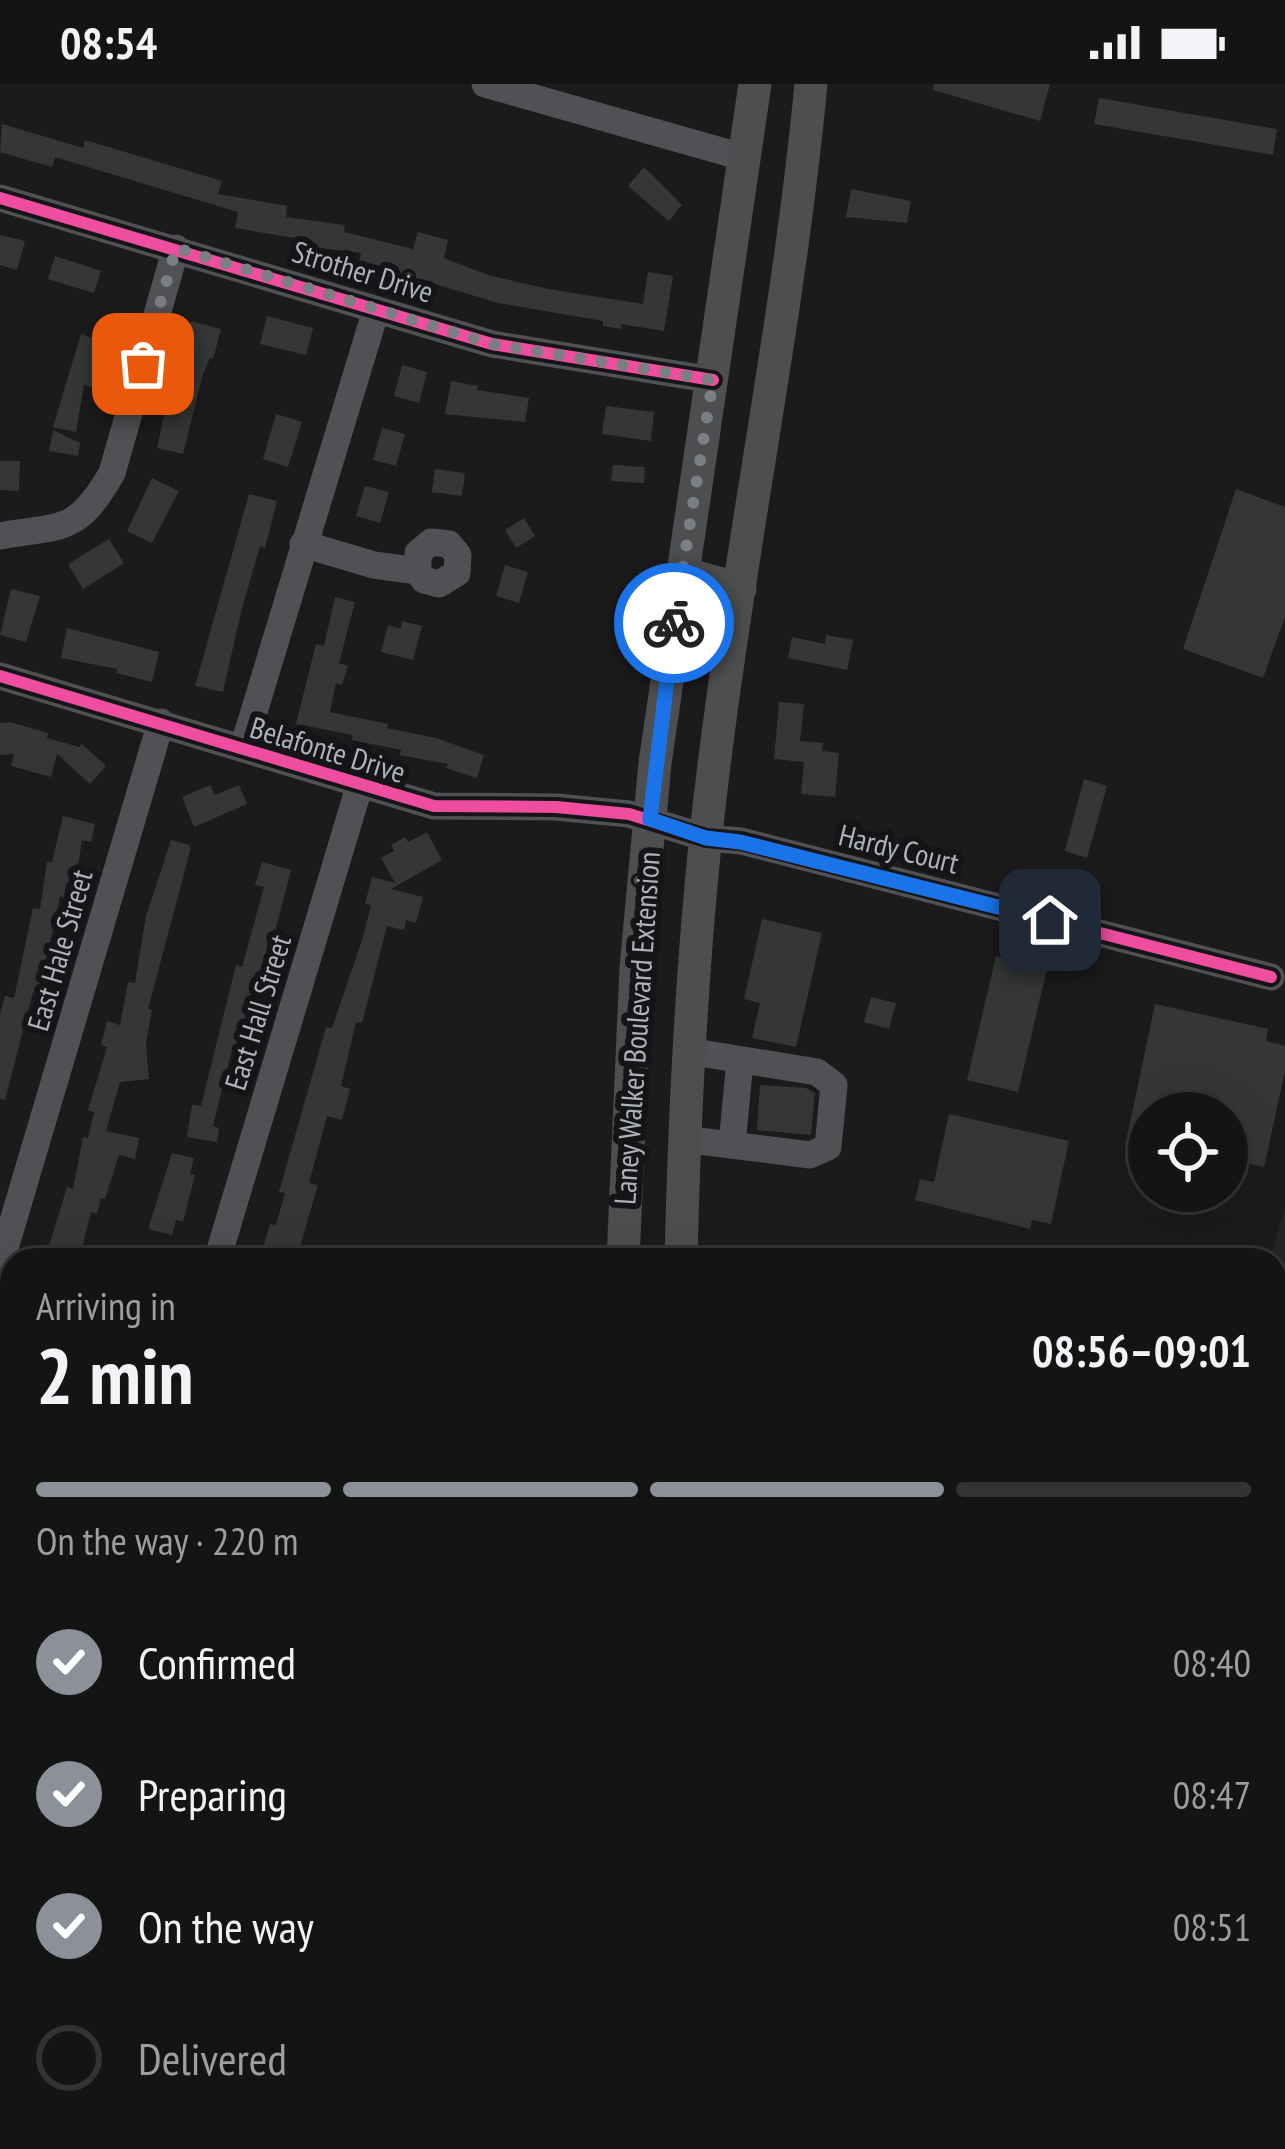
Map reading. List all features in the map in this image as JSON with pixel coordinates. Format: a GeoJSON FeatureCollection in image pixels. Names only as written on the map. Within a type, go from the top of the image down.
{"type":"FeatureCollection","features":[{"type":"Feature","properties":{"kind":"main road","name":"Laney Walker Boulevard Extension"},"geometry":{"type":"LineString","coordinates":[[622,1248],[629,1087],[650,819],[681,573],[754,90]]}},
{"type":"Feature","properties":{"kind":"main road"},"geometry":{"type":"LineString","coordinates":[[754,90],[810,93]]}},
{"type":"Feature","properties":{"kind":"main road","name":"Laney Walker Boulevard Extension"},"geometry":{"type":"LineString","coordinates":[[681,1248],[688,1052],[706,838],[790,263],[810,93]]}},
{"type":"Feature","properties":{"kind":"main road"},"geometry":{"type":"LineString","coordinates":[[733,253],[790,263]]}},
{"type":"Feature","properties":{"kind":"main road"},"geometry":{"type":"LineString","coordinates":[[681,573],[740,589]]}},
{"type":"Feature","properties":{"kind":"main road"},"geometry":{"type":"LineString","coordinates":[[629,1087],[686,1090]]}},
{"type":"Feature","properties":{"kind":"street"},"geometry":{"type":"LineString","coordinates":[[485,84],[746,158]]}},
{"type":"Feature","properties":{"kind":"street","name":"Strother Drive"},"geometry":{"type":"LineString","coordinates":[[0,198],[492,344],[713,380]]}},
{"type":"Feature","properties":{"kind":"street"},"geometry":{"type":"LineString","coordinates":[[0,536],[60,527],[94,503],[112,473],[176,248]]}},
{"type":"Feature","properties":{"kind":"street"},"geometry":{"type":"LineString","coordinates":[[243,748],[376,310]]}},
{"type":"Feature","properties":{"kind":"street"},"geometry":{"type":"LineString","coordinates":[[303,544],[374,565],[418,571]]}},
{"type":"Feature","properties":{"kind":"street","name":"Belafonte Drive"},"geometry":{"type":"LineString","coordinates":[[0,676],[434,806],[556,807],[650,819]]}},
{"type":"Feature","properties":{"kind":"street","name":"East Hale Street"},"geometry":{"type":"LineString","coordinates":[[5,1248],[160,722]]}},
{"type":"Feature","properties":{"kind":"street","name":"East Hall Street"},"geometry":{"type":"LineString","coordinates":[[221,1248],[360,784]]}},
{"type":"Feature","properties":{"kind":"street","name":"Hardy Court"},"geometry":{"type":"LineString","coordinates":[[650,819],[706,838],[740,842],[1271,977]]}},
{"type":"Feature","properties":{"kind":"street"},"geometry":{"type":"LineString","coordinates":[[683,1139],[810,1156],[828,1147],[834,1085],[817,1072],[688,1052]]}},
{"type":"Feature","properties":{"kind":"street"},"geometry":{"type":"LineString","coordinates":[[732,1145],[740,1060]]}},
{"type":"Feature","properties":{"kind":"shaded area"},"geometry":{"type":"Polygon","coordinates":[[[1285,1209],[1285,1248],[1273,1248],[1285,1209]]]}},
{"type":"Feature","properties":{"kind":"building"},"geometry":{"type":"Polygon","coordinates":[[[934,84],[1050,84],[1040,121],[933,90],[934,84]]]}},
{"type":"Feature","properties":{"kind":"building"},"geometry":{"type":"Polygon","coordinates":[[[1099,98],[1277,129],[1273,155],[1094,124],[1099,98]]]}},
{"type":"Feature","properties":{"kind":"building"},"geometry":{"type":"Polygon","coordinates":[[[2,124],[83,148],[85,140],[222,181],[218,194],[287,206],[286,217],[345,225],[344,232],[413,249],[418,232],[448,240],[444,258],[488,275],[548,289],[643,304],[648,272],[673,276],[664,331],[603,326],[603,321],[498,303],[359,261],[361,253],[305,246],[306,240],[235,228],[238,212],[55,157],[52,167],[0,152],[2,124]]]}},
{"type":"Feature","properties":{"kind":"building"},"geometry":{"type":"Polygon","coordinates":[[[644,167],[682,205],[669,221],[628,186],[644,167]]]}},
{"type":"Feature","properties":{"kind":"building"},"geometry":{"type":"Polygon","coordinates":[[[851,189],[911,201],[907,223],[846,217],[851,189]]]}},
{"type":"Feature","properties":{"kind":"building"},"geometry":{"type":"Polygon","coordinates":[[[0,235],[25,241],[17,270],[0,265],[0,235]]]}},
{"type":"Feature","properties":{"kind":"building"},"geometry":{"type":"Polygon","coordinates":[[[55,256],[101,271],[94,293],[48,279],[55,256]]]}},
{"type":"Feature","properties":{"kind":"building"},"geometry":{"type":"Polygon","coordinates":[[[267,316],[313,328],[306,355],[260,344],[267,316]]]}},
{"type":"Feature","properties":{"kind":"building"},"geometry":{"type":"Polygon","coordinates":[[[191,321],[221,329],[213,359],[203,374],[183,454],[157,448],[191,321]]]}},
{"type":"Feature","properties":{"kind":"building"},"geometry":{"type":"Polygon","coordinates":[[[81,334],[109,343],[96,389],[84,385],[76,432],[53,427],[81,334]]]}},
{"type":"Feature","properties":{"kind":"building"},"geometry":{"type":"Polygon","coordinates":[[[402,365],[427,372],[419,403],[394,396],[402,365]]]}},
{"type":"Feature","properties":{"kind":"building"},"geometry":{"type":"Polygon","coordinates":[[[451,381],[529,398],[525,422],[445,414],[451,381]]]}},
{"type":"Feature","properties":{"kind":"building"},"geometry":{"type":"Polygon","coordinates":[[[606,406],[654,412],[651,441],[602,434],[606,406]]]}},
{"type":"Feature","properties":{"kind":"building"},"geometry":{"type":"Polygon","coordinates":[[[276,414],[302,422],[288,467],[263,459],[276,414]]]}},
{"type":"Feature","properties":{"kind":"building"},"geometry":{"type":"Polygon","coordinates":[[[382,428],[405,434],[396,466],[373,460],[382,428]]]}},
{"type":"Feature","properties":{"kind":"building"},"geometry":{"type":"Polygon","coordinates":[[[53,430],[80,443],[78,456],[49,451],[53,430]]]}},
{"type":"Feature","properties":{"kind":"building"},"geometry":{"type":"Polygon","coordinates":[[[0,461],[20,461],[19,491],[0,490],[0,461]]]}},
{"type":"Feature","properties":{"kind":"building"},"geometry":{"type":"Polygon","coordinates":[[[613,465],[645,467],[644,483],[611,481],[613,465]]]}},
{"type":"Feature","properties":{"kind":"building"},"geometry":{"type":"Polygon","coordinates":[[[435,469],[465,473],[462,496],[432,492],[435,469]]]}},
{"type":"Feature","properties":{"kind":"building"},"geometry":{"type":"Polygon","coordinates":[[[152,478],[179,491],[152,543],[127,531],[152,478]]]}},
{"type":"Feature","properties":{"kind":"building"},"geometry":{"type":"Polygon","coordinates":[[[365,486],[389,492],[380,523],[356,516],[365,486]]]}},
{"type":"Feature","properties":{"kind":"building"},"geometry":{"type":"Polygon","coordinates":[[[1236,489],[1285,507],[1285,617],[1263,678],[1183,649],[1236,489]]]}},
{"type":"Feature","properties":{"kind":"building"},"geometry":{"type":"Polygon","coordinates":[[[249,494],[277,501],[241,612],[223,692],[195,686],[249,494]]]}},
{"type":"Feature","properties":{"kind":"building"},"geometry":{"type":"Polygon","coordinates":[[[524,518],[535,536],[516,548],[505,530],[524,518]]]}},
{"type":"Feature","properties":{"kind":"building"},"geometry":{"type":"Polygon","coordinates":[[[109,539],[124,563],[83,589],[68,564],[109,539]]]}},
{"type":"Feature","properties":{"kind":"building"},"geometry":{"type":"Polygon","coordinates":[[[505,565],[528,572],[519,603],[496,596],[505,565]]]}},
{"type":"Feature","properties":{"kind":"building"},"geometry":{"type":"Polygon","coordinates":[[[11,589],[40,596],[26,642],[0,635],[11,589]]]}},
{"type":"Feature","properties":{"kind":"building"},"geometry":{"type":"Polygon","coordinates":[[[335,597],[355,602],[339,663],[348,666],[342,685],[336,683],[330,712],[388,724],[387,728],[484,755],[477,778],[446,768],[448,764],[352,740],[353,735],[296,724],[316,644],[324,646],[335,597]]]}},
{"type":"Feature","properties":{"kind":"building"},"geometry":{"type":"Polygon","coordinates":[[[402,621],[422,626],[413,660],[381,652],[388,625],[401,629],[402,621]]]}},
{"type":"Feature","properties":{"kind":"building"},"geometry":{"type":"Polygon","coordinates":[[[67,628],[159,652],[152,682],[116,673],[117,669],[61,658],[67,628]]]}},
{"type":"Feature","properties":{"kind":"building"},"geometry":{"type":"Polygon","coordinates":[[[826,635],[853,640],[847,670],[788,658],[792,637],[825,644],[826,635]]]}},
{"type":"Feature","properties":{"kind":"building"},"geometry":{"type":"Polygon","coordinates":[[[779,702],[804,704],[800,741],[823,743],[822,751],[839,753],[835,797],[801,794],[804,762],[774,759],[779,702]]]}},
{"type":"Feature","properties":{"kind":"building"},"geometry":{"type":"Polygon","coordinates":[[[0,723],[48,733],[47,738],[82,744],[106,766],[90,784],[57,754],[51,777],[11,766],[14,754],[0,755],[0,723]]]}},
{"type":"Feature","properties":{"kind":"building"},"geometry":{"type":"Polygon","coordinates":[[[1084,779],[1107,786],[1087,858],[1065,851],[1084,779]]]}},
{"type":"Feature","properties":{"kind":"building"},"geometry":{"type":"Polygon","coordinates":[[[210,785],[215,795],[239,785],[247,804],[194,827],[182,797],[210,785]]]}},
{"type":"Feature","properties":{"kind":"building"},"geometry":{"type":"Polygon","coordinates":[[[63,816],[95,824],[91,842],[82,840],[75,884],[66,883],[64,897],[60,896],[43,976],[49,978],[45,995],[33,992],[5,1100],[0,1099],[0,1015],[5,996],[14,998],[33,908],[40,909],[47,862],[52,862],[63,816]]]}},
{"type":"Feature","properties":{"kind":"building"},"geometry":{"type":"Polygon","coordinates":[[[427,832],[442,860],[391,889],[423,897],[416,923],[406,920],[404,930],[387,926],[341,1086],[350,1089],[342,1120],[327,1116],[309,1183],[318,1185],[300,1248],[263,1248],[270,1224],[276,1225],[285,1193],[279,1192],[326,1027],[332,1028],[363,937],[372,877],[395,883],[381,858],[394,851],[391,845],[405,837],[408,842],[427,832]]]}},
{"type":"Feature","properties":{"kind":"building"},"geometry":{"type":"Polygon","coordinates":[[[171,840],[190,845],[148,1009],[152,1010],[146,1043],[149,1079],[120,1082],[106,1131],[139,1138],[135,1159],[119,1155],[105,1199],[101,1198],[97,1214],[91,1212],[82,1248],[48,1248],[67,1187],[73,1189],[83,1137],[88,1138],[94,1112],[88,1110],[107,1047],[101,1045],[107,1021],[120,1025],[128,982],[135,983],[146,916],[171,840]]]}},
{"type":"Feature","properties":{"kind":"building"},"geometry":{"type":"Polygon","coordinates":[[[262,862],[291,870],[270,951],[247,1034],[240,1032],[237,1046],[233,1045],[213,1126],[219,1128],[217,1142],[187,1137],[192,1105],[201,1106],[236,965],[242,967],[264,887],[255,885],[262,862]]]}},
{"type":"Feature","properties":{"kind":"building"},"geometry":{"type":"Polygon","coordinates":[[[762,919],[822,933],[796,1047],[752,1038],[760,1003],[744,999],[762,919]]]}},
{"type":"Feature","properties":{"kind":"building"},"geometry":{"type":"Polygon","coordinates":[[[996,956],[1047,969],[1018,1092],[967,1080],[996,956]]]}},
{"type":"Feature","properties":{"kind":"building"},"geometry":{"type":"Polygon","coordinates":[[[871,997],[896,1003],[889,1029],[864,1022],[871,997]]]}},
{"type":"Feature","properties":{"kind":"building"},"geometry":{"type":"Polygon","coordinates":[[[1155,1004],[1268,1029],[1266,1041],[1285,1046],[1285,1071],[1264,1167],[1248,1164],[1248,1092],[1136,1092],[1155,1004]]]}},
{"type":"Feature","properties":{"kind":"building"},"geometry":{"type":"Polygon","coordinates":[[[760,1085],[806,1088],[815,1093],[811,1135],[757,1130],[760,1085]]]}},
{"type":"Feature","properties":{"kind":"building"},"geometry":{"type":"Polygon","coordinates":[[[949,1114],[1069,1141],[1051,1224],[1032,1220],[1030,1229],[915,1200],[920,1179],[934,1182],[949,1114]]]}},
{"type":"Feature","properties":{"kind":"building"},"geometry":{"type":"Polygon","coordinates":[[[172,1153],[194,1158],[190,1174],[195,1175],[183,1222],[176,1220],[172,1235],[148,1229],[172,1153]]]}},
{"type":"Feature","properties":{"kind":"cycle path"},"geometry":{"type":"LineString","coordinates":[[0,198],[492,344],[713,380]]}},
{"type":"Feature","properties":{"kind":"cycle path"},"geometry":{"type":"LineString","coordinates":[[0,676],[434,806],[556,807],[629,814],[706,838],[741,841],[1271,977]]}},
{"type":"Feature","properties":{"kind":"way so far"},"geometry":{"type":"LineString","coordinates":[[143,364],[176,248],[492,344],[713,380],[674,623]]}},
{"type":"Feature","properties":{"kind":"route"},"geometry":{"type":"LineString","coordinates":[[674,623],[650,819],[706,838],[740,842],[1050,920]]}}]}
